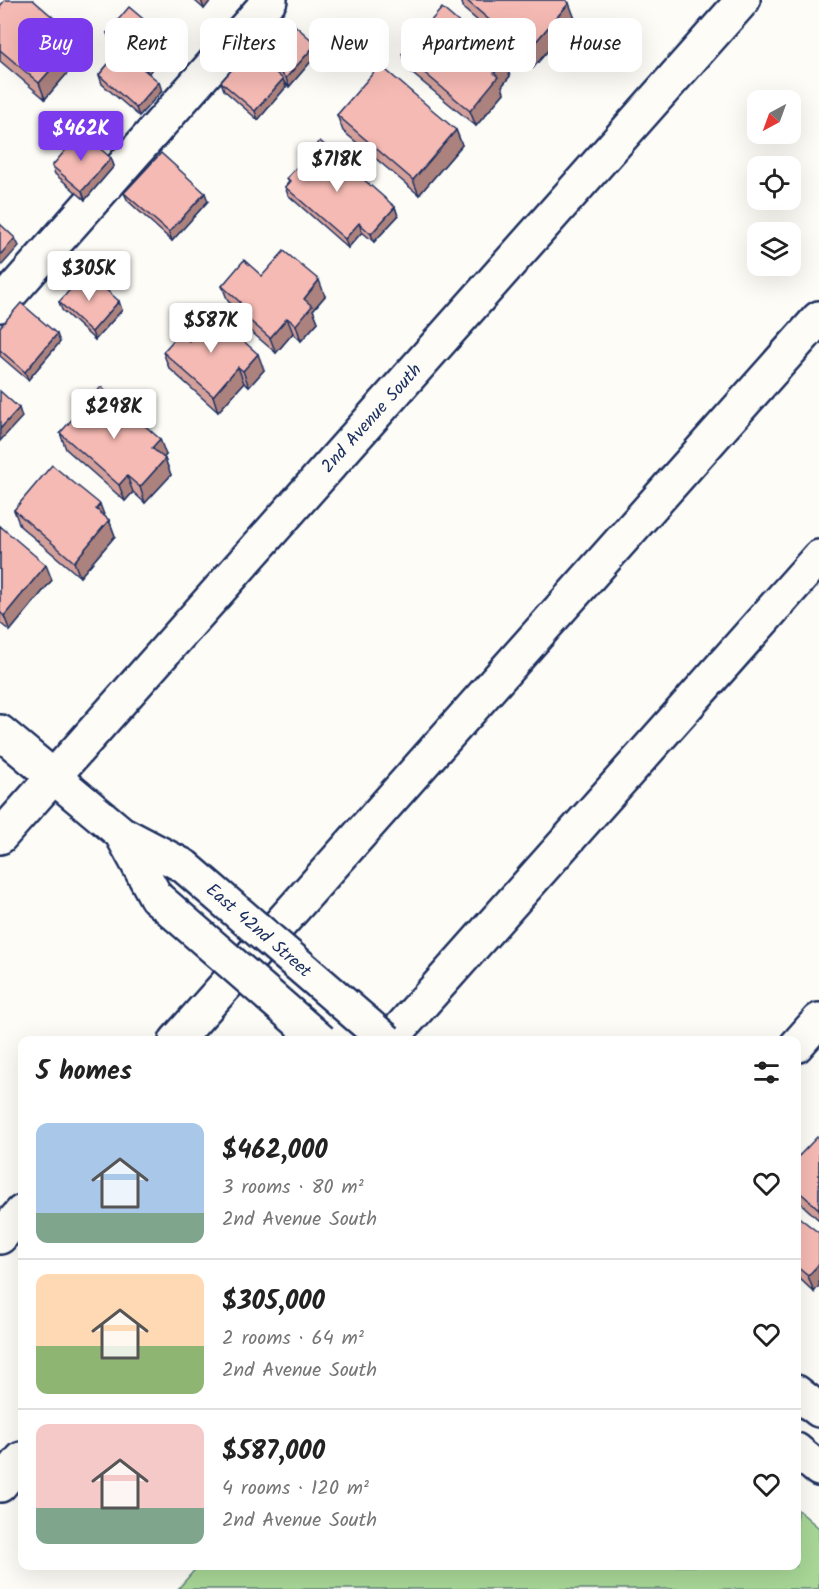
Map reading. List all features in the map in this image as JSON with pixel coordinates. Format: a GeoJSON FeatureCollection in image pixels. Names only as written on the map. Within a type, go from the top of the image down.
{"type":"FeatureCollection","features":[{"type":"Feature","properties":{"kind":"main road"},"geometry":{"type":"LineString","coordinates":[[0,305],[270,0]]}},
{"type":"Feature","properties":{"kind":"main road","name":"2nd Avenue South"},"geometry":{"type":"LineString","coordinates":[[0,837],[743,0]]}},
{"type":"Feature","properties":{"kind":"main road"},"geometry":{"type":"LineString","coordinates":[[180,1036],[819,318]]}},
{"type":"Feature","properties":{"kind":"main road"},"geometry":{"type":"LineString","coordinates":[[392,1036],[819,557]]}},
{"type":"Feature","properties":{"kind":"main road","name":"East 42nd Street"},"geometry":{"type":"LineString","coordinates":[[0,732],[121,833],[184,866],[382,1036]]}},
{"type":"Feature","properties":{"kind":"main road","name":"East 42nd Street"},"geometry":{"type":"LineString","coordinates":[[121,833],[156,897],[315,1036]]}},
{"type":"Feature","properties":{"kind":"main road"},"geometry":{"type":"LineString","coordinates":[[801,1040],[819,1020]]}},
{"type":"Feature","properties":{"kind":"main road"},"geometry":{"type":"LineString","coordinates":[[0,1237],[18,1217]]}},
{"type":"Feature","properties":{"kind":"main road"},"geometry":{"type":"LineString","coordinates":[[801,1396],[819,1410]]}},
{"type":"Feature","properties":{"kind":"main road"},"geometry":{"type":"LineString","coordinates":[[801,1454],[819,1469]]}},
{"type":"Feature","properties":{"kind":"main road"},"geometry":{"type":"LineString","coordinates":[[0,1485],[18,1464]]}},
{"type":"Feature","properties":{"kind":"green space"},"geometry":{"type":"Polygon","coordinates":[[[801,1512],[819,1528],[819,1589],[178,1589],[195,1570],[801,1570],[801,1512]]]}},
{"type":"Feature","properties":{"kind":"building"},"geometry":{"type":"Polygon","coordinates":[[[5,0],[33,0],[54,18],[18,18],[18,65],[0,50],[0,6],[5,0]]]}},
{"type":"Feature","properties":{"kind":"building"},"geometry":{"type":"Polygon","coordinates":[[[466,0],[566,0],[569,3],[556,18],[548,18],[548,28],[536,42],[536,18],[487,18],[466,0]]]}},
{"type":"Feature","properties":{"kind":"building"},"geometry":{"type":"Polygon","coordinates":[[[129,7],[142,18],[120,18],[129,7]]]}},
{"type":"Feature","properties":{"kind":"building"},"geometry":{"type":"Polygon","coordinates":[[[442,8],[454,18],[433,18],[442,8]]]}},
{"type":"Feature","properties":{"kind":"building"},"geometry":{"type":"Polygon","coordinates":[[[281,13],[287,18],[277,18],[281,13]]]}},
{"type":"Feature","properties":{"kind":"building"},"geometry":{"type":"Polygon","coordinates":[[[297,27],[309,38],[309,52],[297,66],[297,27]]]}},
{"type":"Feature","properties":{"kind":"building"},"geometry":{"type":"Polygon","coordinates":[[[105,68],[105,72],[147,72],[159,82],[136,108],[99,75],[105,68]]]}},
{"type":"Feature","properties":{"kind":"building"},"geometry":{"type":"Polygon","coordinates":[[[26,72],[49,72],[39,83],[26,72]]]}},
{"type":"Feature","properties":{"kind":"building"},"geometry":{"type":"Polygon","coordinates":[[[230,72],[275,72],[283,79],[255,111],[221,82],[230,72]]]}},
{"type":"Feature","properties":{"kind":"building"},"geometry":{"type":"Polygon","coordinates":[[[279,72],[291,72],[286,78],[279,72]]]}},
{"type":"Feature","properties":{"kind":"building"},"geometry":{"type":"Polygon","coordinates":[[[374,72],[388,72],[456,130],[413,180],[337,115],[374,72]]]}},
{"type":"Feature","properties":{"kind":"building"},"geometry":{"type":"Polygon","coordinates":[[[423,72],[495,72],[498,77],[470,111],[423,72]]]}},
{"type":"Feature","properties":{"kind":"building"},"geometry":{"type":"Polygon","coordinates":[[[81,132],[111,158],[82,191],[52,166],[81,132]]]}},
{"type":"Feature","properties":{"kind":"building"},"geometry":{"type":"Polygon","coordinates":[[[320,141],[395,207],[371,234],[359,223],[345,239],[285,187],[290,181],[287,178],[320,141]]]}},
{"type":"Feature","properties":{"kind":"building"},"geometry":{"type":"Polygon","coordinates":[[[161,153],[205,193],[169,232],[124,193],[161,153]]]}},
{"type":"Feature","properties":{"kind":"building"},"geometry":{"type":"Polygon","coordinates":[[[0,224],[15,238],[0,255],[0,224]]]}},
{"type":"Feature","properties":{"kind":"building"},"geometry":{"type":"Polygon","coordinates":[[[284,251],[319,280],[304,299],[312,306],[296,325],[287,318],[270,338],[235,308],[240,302],[222,286],[244,260],[262,276],[284,251]]]}},
{"type":"Feature","properties":{"kind":"building"},"geometry":{"type":"Polygon","coordinates":[[[86,272],[119,301],[92,332],[59,302],[86,272]]]}},
{"type":"Feature","properties":{"kind":"building"},"geometry":{"type":"Polygon","coordinates":[[[21,303],[57,334],[25,372],[0,350],[0,327],[21,303]]]}},
{"type":"Feature","properties":{"kind":"building"},"geometry":{"type":"Polygon","coordinates":[[[213,314],[258,354],[243,371],[238,367],[213,396],[163,352],[180,333],[189,341],[213,314]]]}},
{"type":"Feature","properties":{"kind":"building"},"geometry":{"type":"Polygon","coordinates":[[[101,387],[160,439],[152,448],[165,459],[140,487],[127,476],[119,485],[60,433],[101,387]]]}},
{"type":"Feature","properties":{"kind":"building"},"geometry":{"type":"Polygon","coordinates":[[[0,391],[19,408],[0,429],[0,391]]]}},
{"type":"Feature","properties":{"kind":"building"},"geometry":{"type":"Polygon","coordinates":[[[52,465],[100,504],[96,509],[109,520],[74,562],[14,510],[52,465]]]}},
{"type":"Feature","properties":{"kind":"building"},"geometry":{"type":"Polygon","coordinates":[[[0,526],[46,565],[4,616],[0,612],[0,526]]]}},
{"type":"Feature","properties":{"kind":"building"},"geometry":{"type":"Polygon","coordinates":[[[817,1137],[819,1139],[819,1209],[801,1193],[801,1154],[817,1137]]]}},
{"type":"Feature","properties":{"kind":"building"},"geometry":{"type":"Polygon","coordinates":[[[801,1219],[819,1233],[819,1264],[808,1276],[801,1270],[801,1219]]]}}]}
